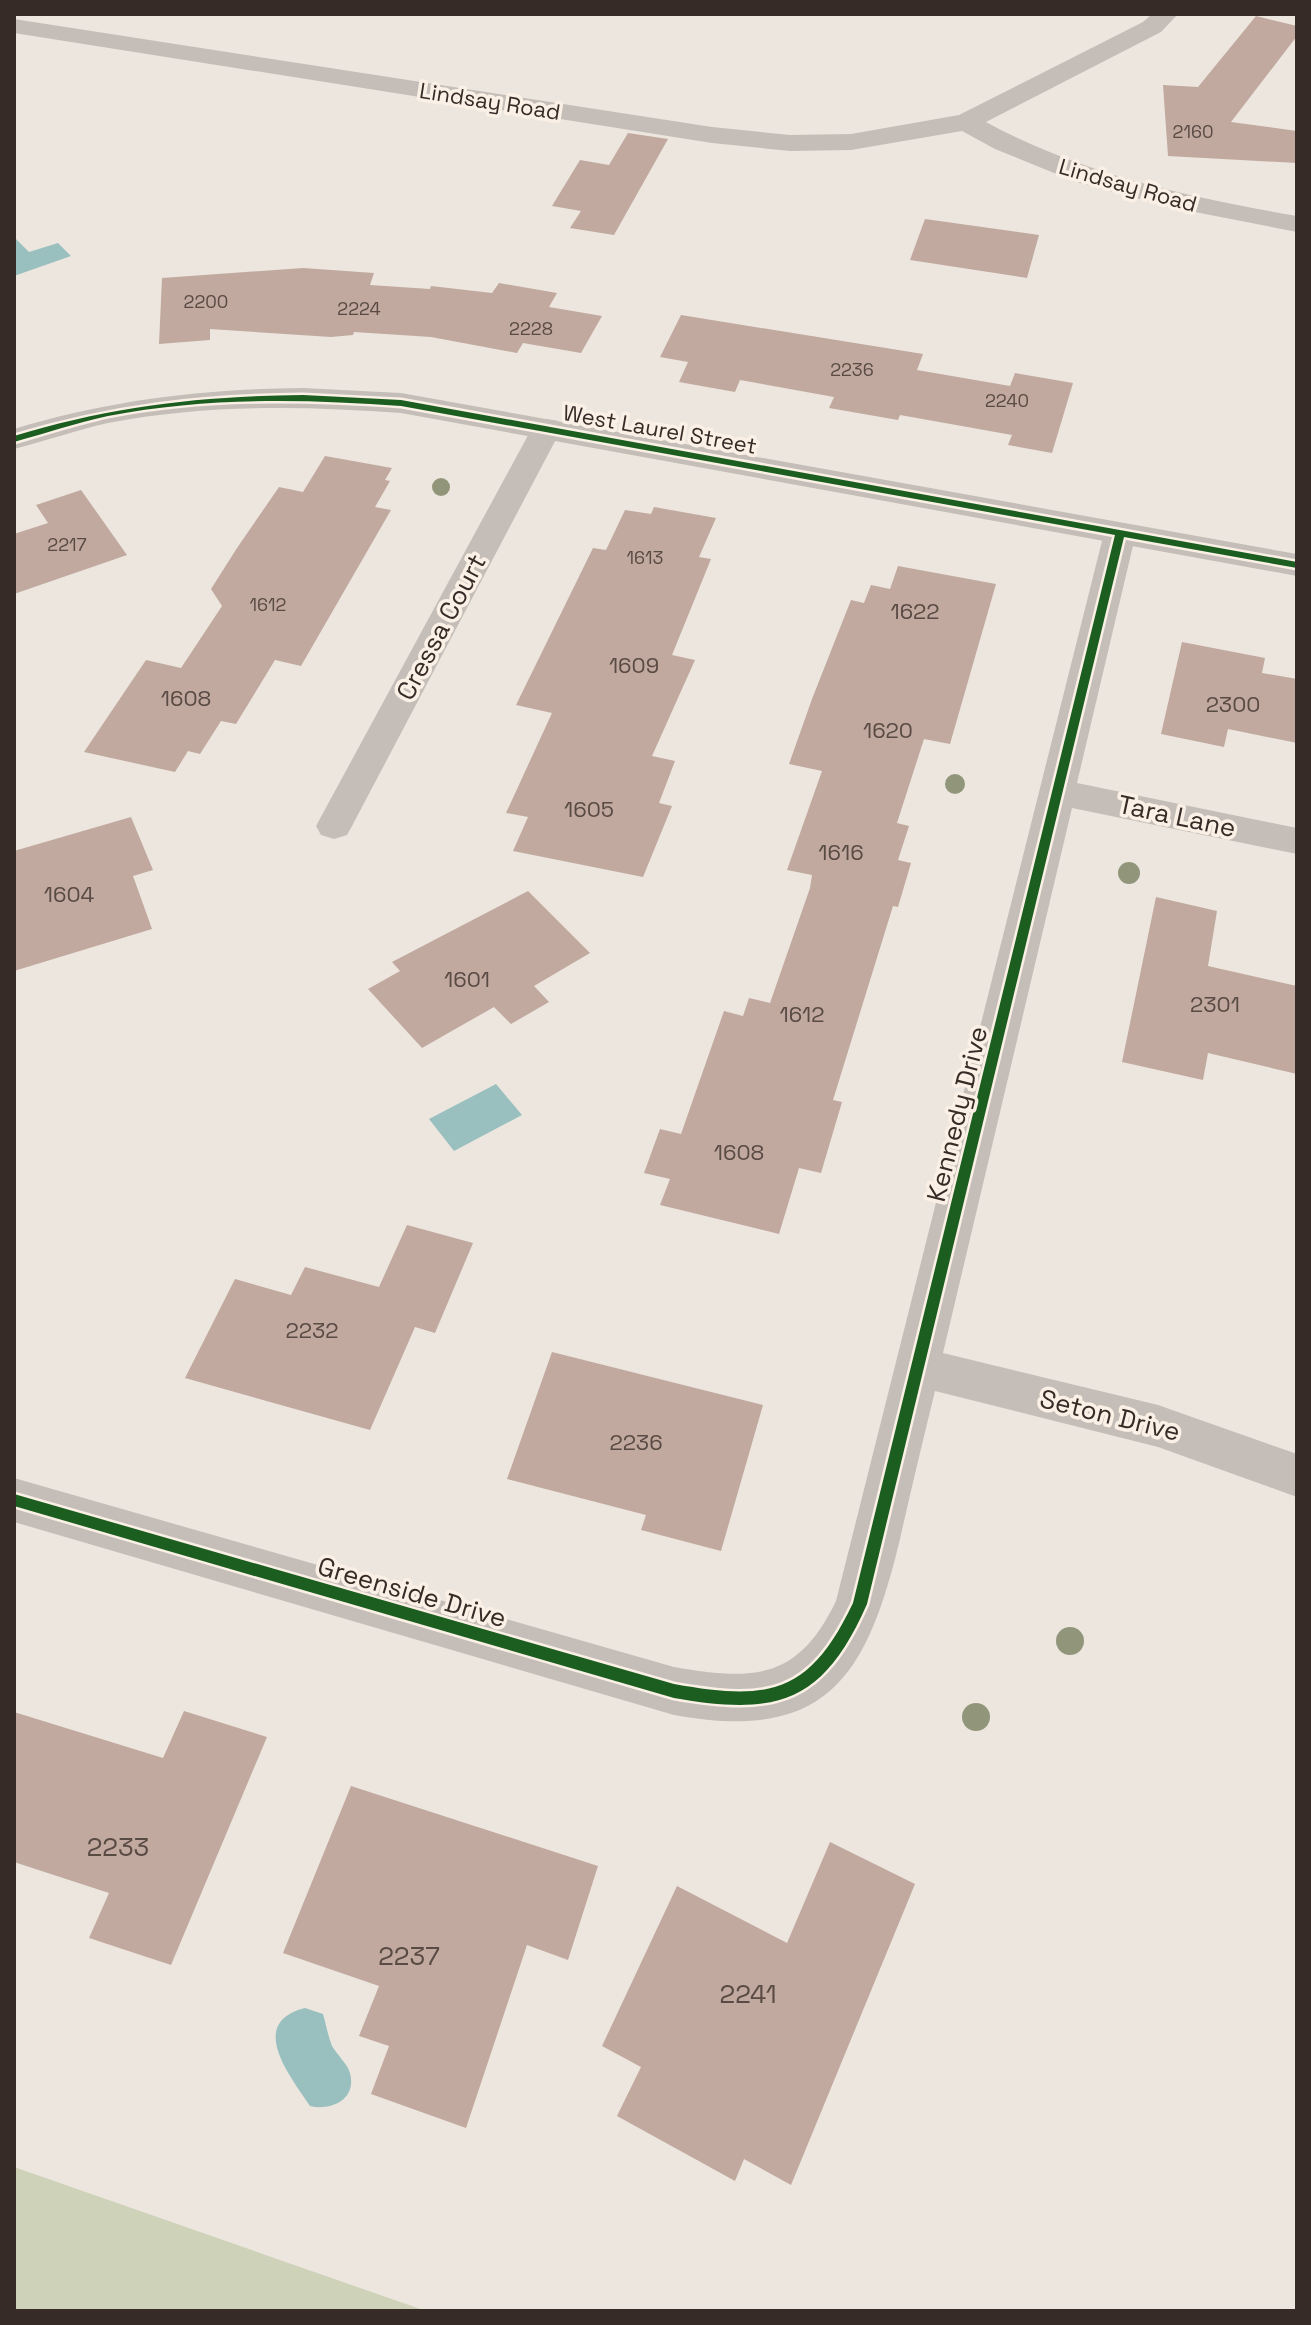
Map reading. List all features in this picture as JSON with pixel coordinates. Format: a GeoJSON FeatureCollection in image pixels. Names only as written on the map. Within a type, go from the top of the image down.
{"type":"FeatureCollection","features":[{"type":"Feature","properties":{"kind":"street","name":"Lindsay Road"},"geometry":{"type":"LineString","coordinates":[[14,26],[743,138],[851,142],[966,122],[1152,27],[1166,14]]}},
{"type":"Feature","properties":{"kind":"street","name":"Lindsay Road"},"geometry":{"type":"LineString","coordinates":[[966,122],[1029,155],[1082,176],[1161,197],[1297,224]]}},
{"type":"Feature","properties":{"kind":"street","name":"West Laurel Street"},"geometry":{"type":"LineString","coordinates":[[14,439],[150,407],[268,397],[401,403],[1297,565]]}},
{"type":"Feature","properties":{"kind":"street","name":"Cressa Court"},"geometry":{"type":"LineString","coordinates":[[334,826],[547,428]]}},
{"type":"Feature","properties":{"kind":"street","name":"Kennedy Drive"},"geometry":{"type":"LineString","coordinates":[[799,1685],[832,1658],[848,1634],[860,1604],[1120,533]]}},
{"type":"Feature","properties":{"kind":"street","name":"Tara Lane"},"geometry":{"type":"LineString","coordinates":[[1058,792],[1297,841]]}},
{"type":"Feature","properties":{"kind":"street","name":"Seton Drive"},"geometry":{"type":"LineString","coordinates":[[918,1367],[1189,1434],[1243,1452],[1297,1476]]}},
{"type":"Feature","properties":{"kind":"street","name":"Greenside Drive"},"geometry":{"type":"LineString","coordinates":[[14,1500],[674,1691],[722,1701],[767,1700],[799,1685]]}},
{"type":"Feature","properties":{"kind":"green space"},"geometry":{"type":"Polygon","coordinates":[[[14,2167],[426,2311],[14,2311],[14,2167]]]}},
{"type":"Feature","properties":{"kind":"water"},"geometry":{"type":"Polygon","coordinates":[[[14,237],[29,252],[58,243],[71,256],[14,276],[14,237]]]}},
{"type":"Feature","properties":{"kind":"water"},"geometry":{"type":"Polygon","coordinates":[[[496,1084],[522,1115],[454,1151],[429,1119],[496,1084]]]}},
{"type":"Feature","properties":{"kind":"water"},"geometry":{"type":"Polygon","coordinates":[[[305,2008],[323,2014],[332,2046],[350,2073],[350,2090],[334,2105],[310,2106],[278,2052],[278,2026],[287,2015],[305,2008]]]}},
{"type":"Feature","properties":{"kind":"building"},"geometry":{"type":"Polygon","coordinates":[[[1256,16],[1297,26],[1297,36],[1231,122],[1297,131],[1297,163],[1168,156],[1163,85],[1198,87],[1256,16]]]}},
{"type":"Feature","properties":{"kind":"building"},"geometry":{"type":"Polygon","coordinates":[[[628,133],[668,139],[614,235],[570,228],[581,211],[552,206],[580,160],[609,165],[628,133]]]}},
{"type":"Feature","properties":{"kind":"building"},"geometry":{"type":"Polygon","coordinates":[[[925,219],[1039,235],[1027,278],[910,260],[925,219]]]}},
{"type":"Feature","properties":{"kind":"building"},"geometry":{"type":"Polygon","coordinates":[[[303,268],[374,273],[370,285],[430,289],[431,286],[492,293],[499,283],[557,293],[549,307],[602,316],[581,353],[523,343],[517,353],[431,337],[354,332],[353,335],[331,337],[210,329],[210,340],[159,344],[162,278],[303,268]]]}},
{"type":"Feature","properties":{"kind":"building"},"geometry":{"type":"Polygon","coordinates":[[[681,315],[923,354],[917,370],[1010,386],[1015,373],[1073,383],[1052,453],[1008,445],[1012,435],[900,415],[898,420],[829,408],[834,397],[740,380],[735,392],[679,382],[688,362],[660,357],[681,315]]]}},
{"type":"Feature","properties":{"kind":"building"},"geometry":{"type":"Polygon","coordinates":[[[325,456],[392,468],[385,480],[390,481],[375,507],[391,510],[301,666],[275,660],[236,724],[221,721],[200,754],[188,751],[175,772],[84,752],[146,660],[181,668],[222,606],[211,589],[237,548],[279,487],[303,492],[325,456]]]}},
{"type":"Feature","properties":{"kind":"building"},"geometry":{"type":"Polygon","coordinates":[[[81,490],[127,555],[14,594],[14,534],[48,523],[36,505],[81,490]]]}},
{"type":"Feature","properties":{"kind":"building"},"geometry":{"type":"Polygon","coordinates":[[[654,507],[716,518],[699,557],[711,559],[672,655],[695,660],[652,756],[675,761],[659,803],[672,806],[643,877],[513,851],[528,817],[506,813],[552,713],[516,705],[593,548],[606,550],[625,510],[651,514],[654,507]]]}},
{"type":"Feature","properties":{"kind":"building"},"geometry":{"type":"Polygon","coordinates":[[[898,566],[996,584],[950,744],[924,739],[897,823],[909,826],[898,860],[911,863],[898,907],[893,906],[833,1100],[842,1102],[821,1173],[799,1168],[779,1234],[660,1205],[670,1179],[644,1173],[660,1129],[681,1134],[724,1011],[743,1016],[749,998],[770,1003],[810,888],[812,875],[787,870],[822,771],[789,764],[812,699],[851,600],[864,603],[871,585],[890,589],[898,566]]]}},
{"type":"Feature","properties":{"kind":"building"},"geometry":{"type":"Polygon","coordinates":[[[1182,642],[1265,658],[1262,673],[1297,679],[1297,743],[1228,729],[1224,747],[1161,734],[1182,642]]]}},
{"type":"Feature","properties":{"kind":"building"},"geometry":{"type":"Polygon","coordinates":[[[131,817],[153,870],[133,876],[152,929],[14,971],[14,851],[131,817]]]}},
{"type":"Feature","properties":{"kind":"building"},"geometry":{"type":"Polygon","coordinates":[[[528,891],[590,953],[534,986],[549,1002],[511,1024],[494,1007],[422,1048],[368,989],[400,971],[392,962],[528,891]]]}},
{"type":"Feature","properties":{"kind":"building"},"geometry":{"type":"Polygon","coordinates":[[[1156,897],[1217,911],[1208,966],[1297,986],[1297,1074],[1208,1053],[1203,1080],[1122,1062],[1156,897]]]}},
{"type":"Feature","properties":{"kind":"building"},"geometry":{"type":"Polygon","coordinates":[[[407,1225],[473,1243],[435,1333],[415,1327],[370,1430],[185,1378],[235,1279],[291,1295],[305,1267],[379,1287],[407,1225]]]}},
{"type":"Feature","properties":{"kind":"building"},"geometry":{"type":"Polygon","coordinates":[[[552,1352],[763,1405],[721,1551],[641,1530],[646,1515],[507,1479],[552,1352]]]}},
{"type":"Feature","properties":{"kind":"building"},"geometry":{"type":"Polygon","coordinates":[[[184,1711],[267,1737],[171,1965],[89,1938],[109,1893],[14,1862],[14,1712],[163,1758],[184,1711]]]}},
{"type":"Feature","properties":{"kind":"building"},"geometry":{"type":"Polygon","coordinates":[[[351,1786],[598,1866],[568,1960],[527,1945],[466,2128],[371,2094],[389,2046],[359,2036],[379,1986],[283,1953],[351,1786]]]}},
{"type":"Feature","properties":{"kind":"building"},"geometry":{"type":"Polygon","coordinates":[[[830,1842],[915,1884],[791,2185],[744,2159],[735,2181],[617,2116],[641,2067],[602,2046],[677,1886],[787,1943],[830,1842]]]}},
{"type":"Feature","properties":{"kind":"cycle path"},"geometry":{"type":"LineString","coordinates":[[14,439],[108,414],[205,401],[303,398],[401,403],[1297,565]]}},
{"type":"Feature","properties":{"kind":"cycle path"},"geometry":{"type":"LineString","coordinates":[[14,1500],[674,1691],[707,1697],[764,1697],[788,1691],[809,1679],[845,1636],[860,1604],[1120,533]]}}]}
